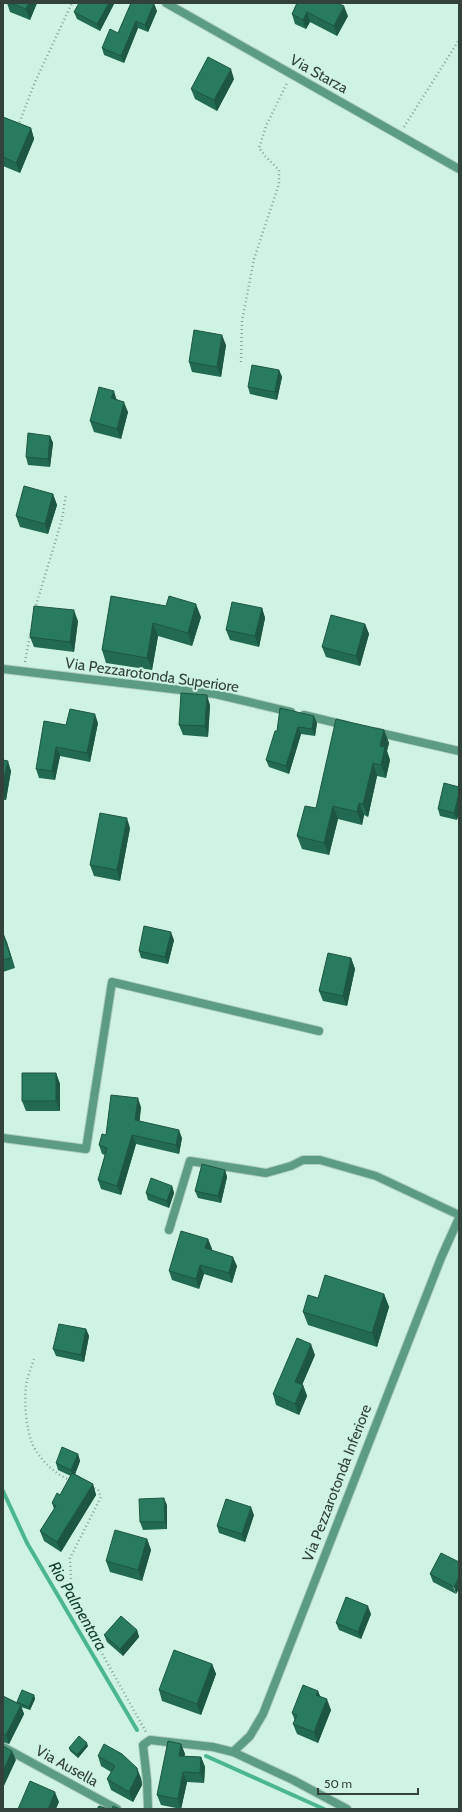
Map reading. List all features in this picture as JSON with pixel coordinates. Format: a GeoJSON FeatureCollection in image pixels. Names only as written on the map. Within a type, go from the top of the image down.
{"type":"FeatureCollection","features":[{"type":"Feature","properties":{"kind":"street","name":"Via Starza"},"geometry":{"type":"LineString","coordinates":[[166,3],[459,169]]}},
{"type":"Feature","properties":{"kind":"street","name":"Via Pezzarotonda Superiore"},"geometry":{"type":"LineString","coordinates":[[3,669],[215,694],[352,726]]}},
{"type":"Feature","properties":{"kind":"street"},"geometry":{"type":"LineString","coordinates":[[367,730],[459,751]]}},
{"type":"Feature","properties":{"kind":"street"},"geometry":{"type":"LineString","coordinates":[[3,1138],[86,1150],[112,982],[319,1031]]}},
{"type":"Feature","properties":{"kind":"street"},"geometry":{"type":"LineString","coordinates":[[169,1230],[190,1162],[266,1173],[291,1166],[303,1160],[320,1160],[376,1176],[459,1217]]}},
{"type":"Feature","properties":{"kind":"street","name":"Via Pezzarotonda Inferiore"},"geometry":{"type":"LineString","coordinates":[[233,1752],[250,1736],[263,1714],[441,1258],[459,1217]]}},
{"type":"Feature","properties":{"kind":"street"},"geometry":{"type":"LineString","coordinates":[[148,1809],[147,1780],[143,1745],[150,1740],[213,1747],[233,1752],[293,1780],[347,1809]]}},
{"type":"Feature","properties":{"kind":"street","name":"Via Ausella"},"geometry":{"type":"LineString","coordinates":[[3,1747],[117,1809]]}},
{"type":"Feature","properties":{"kind":"path"},"geometry":{"type":"LineString","coordinates":[[18,126],[35,82],[72,3]]}},
{"type":"Feature","properties":{"kind":"path"},"geometry":{"type":"LineString","coordinates":[[399,135],[459,40]]}},
{"type":"Feature","properties":{"kind":"path"},"geometry":{"type":"LineString","coordinates":[[241,362],[242,321],[254,259],[279,184],[279,170],[265,156],[260,148],[266,126],[291,74]]}},
{"type":"Feature","properties":{"kind":"path"},"geometry":{"type":"LineString","coordinates":[[33,616],[62,519],[66,494]]}},
{"type":"Feature","properties":{"kind":"path"},"geometry":{"type":"LineString","coordinates":[[23,672],[32,623]]}},
{"type":"Feature","properties":{"kind":"path"},"geometry":{"type":"LineString","coordinates":[[34,1359],[26,1385],[26,1414],[32,1443],[44,1461],[63,1478],[76,1482]]}},
{"type":"Feature","properties":{"kind":"path"},"geometry":{"type":"LineString","coordinates":[[89,1486],[98,1490],[100,1497],[70,1558],[72,1600],[144,1726],[150,1740]]}},
{"type":"Feature","properties":{"kind":"building"},"geometry":{"type":"Polygon","coordinates":[[[10,3],[29,3],[26,9],[10,3]]]}},
{"type":"Feature","properties":{"kind":"building"},"geometry":{"type":"Polygon","coordinates":[[[79,3],[109,3],[97,24],[74,12],[79,3]]]}},
{"type":"Feature","properties":{"kind":"building"},"geometry":{"type":"Polygon","coordinates":[[[131,3],[154,3],[145,25],[136,21],[121,56],[102,48],[110,29],[118,33],[131,3]]]}},
{"type":"Feature","properties":{"kind":"building"},"geometry":{"type":"Polygon","coordinates":[[[297,3],[337,3],[344,6],[334,26],[307,12],[303,20],[292,14],[297,3]]]}},
{"type":"Feature","properties":{"kind":"building"},"geometry":{"type":"Polygon","coordinates":[[[208,57],[231,69],[214,100],[191,89],[208,57]]]}},
{"type":"Feature","properties":{"kind":"building"},"geometry":{"type":"Polygon","coordinates":[[[3,117],[31,128],[16,163],[3,157],[3,117]]]}},
{"type":"Feature","properties":{"kind":"building"},"geometry":{"type":"Polygon","coordinates":[[[194,330],[222,335],[217,367],[189,362],[194,330]]]}},
{"type":"Feature","properties":{"kind":"building"},"geometry":{"type":"Polygon","coordinates":[[[252,365],[279,370],[275,392],[248,387],[252,365]]]}},
{"type":"Feature","properties":{"kind":"building"},"geometry":{"type":"Polygon","coordinates":[[[99,387],[114,391],[111,398],[124,402],[117,429],[90,421],[99,387]]]}},
{"type":"Feature","properties":{"kind":"building"},"geometry":{"type":"Polygon","coordinates":[[[28,433],[50,436],[48,459],[26,457],[28,433]]]}},
{"type":"Feature","properties":{"kind":"building"},"geometry":{"type":"Polygon","coordinates":[[[24,486],[53,494],[45,524],[16,516],[24,486]]]}},
{"type":"Feature","properties":{"kind":"building"},"geometry":{"type":"Polygon","coordinates":[[[111,596],[166,606],[169,596],[196,604],[188,633],[153,623],[147,658],[102,650],[111,596]]]}},
{"type":"Feature","properties":{"kind":"building"},"geometry":{"type":"Polygon","coordinates":[[[232,602],[262,608],[255,636],[226,630],[232,602]]]}},
{"type":"Feature","properties":{"kind":"building"},"geometry":{"type":"Polygon","coordinates":[[[34,606],[74,610],[70,642],[30,637],[34,606]]]}},
{"type":"Feature","properties":{"kind":"building"},"geometry":{"type":"Polygon","coordinates":[[[331,615],[365,624],[356,656],[322,647],[331,615]]]}},
{"type":"Feature","properties":{"kind":"building"},"geometry":{"type":"Polygon","coordinates":[[[181,693],[207,695],[205,726],[179,725],[181,693]]]}},
{"type":"Feature","properties":{"kind":"building"},"geometry":{"type":"Polygon","coordinates":[[[280,708],[314,716],[312,729],[298,727],[286,766],[266,760],[275,731],[277,731],[280,708]]]}},
{"type":"Feature","properties":{"kind":"building"},"geometry":{"type":"Polygon","coordinates":[[[70,709],[95,714],[87,753],[56,747],[52,771],[36,769],[44,721],[66,725],[70,709]]]}},
{"type":"Feature","properties":{"kind":"building"},"geometry":{"type":"Polygon","coordinates":[[[336,719],[384,730],[380,746],[385,747],[381,765],[373,763],[363,804],[359,803],[357,812],[333,806],[324,843],[297,836],[305,806],[316,808],[336,719]]]}},
{"type":"Feature","properties":{"kind":"building"},"geometry":{"type":"Polygon","coordinates":[[[3,760],[8,761],[3,783],[3,760]]]}},
{"type":"Feature","properties":{"kind":"building"},"geometry":{"type":"Polygon","coordinates":[[[444,783],[459,787],[459,794],[454,813],[438,809],[444,783]]]}},
{"type":"Feature","properties":{"kind":"building"},"geometry":{"type":"Polygon","coordinates":[[[100,813],[127,818],[117,870],[90,865],[100,813]]]}},
{"type":"Feature","properties":{"kind":"building"},"geometry":{"type":"Polygon","coordinates":[[[144,926],[171,932],[165,957],[139,951],[144,926]]]}},
{"type":"Feature","properties":{"kind":"building"},"geometry":{"type":"Polygon","coordinates":[[[3,933],[11,958],[3,960],[3,933]]]}},
{"type":"Feature","properties":{"kind":"building"},"geometry":{"type":"Polygon","coordinates":[[[328,953],[351,958],[343,996],[319,991],[328,953]]]}},
{"type":"Feature","properties":{"kind":"building"},"geometry":{"type":"Polygon","coordinates":[[[22,1073],[56,1073],[56,1101],[22,1101],[22,1073]]]}},
{"type":"Feature","properties":{"kind":"building"},"geometry":{"type":"Polygon","coordinates":[[[111,1095],[138,1098],[135,1120],[179,1130],[176,1145],[132,1135],[117,1186],[98,1180],[107,1148],[99,1145],[102,1134],[106,1135],[111,1095]]]}},
{"type":"Feature","properties":{"kind":"building"},"geometry":{"type":"Polygon","coordinates":[[[202,1164],[225,1170],[218,1196],[195,1191],[202,1164]]]}},
{"type":"Feature","properties":{"kind":"building"},"geometry":{"type":"Polygon","coordinates":[[[151,1178],[172,1186],[167,1201],[146,1193],[151,1178]]]}},
{"type":"Feature","properties":{"kind":"building"},"geometry":{"type":"Polygon","coordinates":[[[181,1231],[208,1239],[205,1248],[233,1257],[229,1273],[200,1265],[196,1279],[169,1271],[181,1231]]]}},
{"type":"Feature","properties":{"kind":"building"},"geometry":{"type":"Polygon","coordinates":[[[325,1275],[384,1294],[372,1333],[303,1312],[308,1295],[318,1298],[325,1275]]]}},
{"type":"Feature","properties":{"kind":"building"},"geometry":{"type":"Polygon","coordinates":[[[59,1324],[86,1329],[81,1355],[53,1349],[59,1324]]]}},
{"type":"Feature","properties":{"kind":"building"},"geometry":{"type":"Polygon","coordinates":[[[297,1338],[311,1344],[295,1382],[303,1385],[295,1404],[273,1394],[297,1338]]]}},
{"type":"Feature","properties":{"kind":"building"},"geometry":{"type":"Polygon","coordinates":[[[62,1447],[78,1454],[71,1470],[56,1463],[62,1447]]]}},
{"type":"Feature","properties":{"kind":"building"},"geometry":{"type":"Polygon","coordinates":[[[72,1473],[93,1484],[57,1542],[40,1531],[56,1506],[52,1503],[57,1493],[60,1495],[72,1473]]]}},
{"type":"Feature","properties":{"kind":"building"},"geometry":{"type":"Polygon","coordinates":[[[164,1498],[165,1522],[140,1522],[139,1499],[164,1498]]]}},
{"type":"Feature","properties":{"kind":"building"},"geometry":{"type":"Polygon","coordinates":[[[226,1499],[251,1507],[242,1534],[217,1526],[226,1499]]]}},
{"type":"Feature","properties":{"kind":"building"},"geometry":{"type":"Polygon","coordinates":[[[115,1530],[147,1539],[138,1570],[106,1561],[115,1530]]]}},
{"type":"Feature","properties":{"kind":"building"},"geometry":{"type":"Polygon","coordinates":[[[441,1553],[459,1562],[459,1577],[454,1587],[430,1574],[441,1553]]]}},
{"type":"Feature","properties":{"kind":"building"},"geometry":{"type":"Polygon","coordinates":[[[346,1597],[368,1606],[358,1632],[336,1623],[346,1597]]]}},
{"type":"Feature","properties":{"kind":"building"},"geometry":{"type":"Polygon","coordinates":[[[121,1616],[137,1630],[120,1649],[104,1635],[121,1616]]]}},
{"type":"Feature","properties":{"kind":"building"},"geometry":{"type":"Polygon","coordinates":[[[174,1650],[212,1664],[197,1704],[159,1690],[174,1650]]]}},
{"type":"Feature","properties":{"kind":"building"},"geometry":{"type":"Polygon","coordinates":[[[303,1685],[318,1691],[316,1695],[327,1699],[314,1732],[293,1724],[297,1715],[292,1713],[303,1685]]]}},
{"type":"Feature","properties":{"kind":"building"},"geometry":{"type":"Polygon","coordinates":[[[22,1690],[34,1695],[29,1707],[17,1702],[22,1690]]]}},
{"type":"Feature","properties":{"kind":"building"},"geometry":{"type":"Polygon","coordinates":[[[3,1696],[21,1705],[6,1735],[3,1734],[3,1696]]]}},
{"type":"Feature","properties":{"kind":"building"},"geometry":{"type":"Polygon","coordinates":[[[79,1736],[87,1743],[77,1755],[69,1748],[79,1736]]]}},
{"type":"Feature","properties":{"kind":"building"},"geometry":{"type":"Polygon","coordinates":[[[168,1741],[181,1744],[179,1756],[201,1757],[200,1773],[183,1772],[178,1799],[157,1795],[168,1741]]]}},
{"type":"Feature","properties":{"kind":"building"},"geometry":{"type":"Polygon","coordinates":[[[104,1744],[122,1754],[137,1768],[138,1774],[129,1792],[107,1779],[115,1766],[98,1756],[104,1744]]]}},
{"type":"Feature","properties":{"kind":"building"},"geometry":{"type":"Polygon","coordinates":[[[3,1746],[12,1751],[3,1771],[3,1746]]]}},
{"type":"Feature","properties":{"kind":"building"},"geometry":{"type":"Polygon","coordinates":[[[30,1781],[55,1792],[48,1809],[18,1809],[30,1781]]]}},
{"type":"Feature","properties":{"kind":"building"},"geometry":{"type":"Polygon","coordinates":[[[99,1806],[108,1809],[97,1809],[99,1806]]]}},
{"type":"Feature","properties":{"kind":"building"},"geometry":{"type":"Polygon","coordinates":[[[113,1806],[120,1809],[112,1809],[113,1806]]]}},
{"type":"Feature","properties":{"kind":"waterway","name":"Rio Palmentara"},"geometry":{"type":"LineString","coordinates":[[3,1491],[27,1543],[137,1730]]}},
{"type":"Feature","properties":{"kind":"waterway","name":"Rio Palmentara"},"geometry":{"type":"LineString","coordinates":[[206,1756],[324,1809]]}}]}
